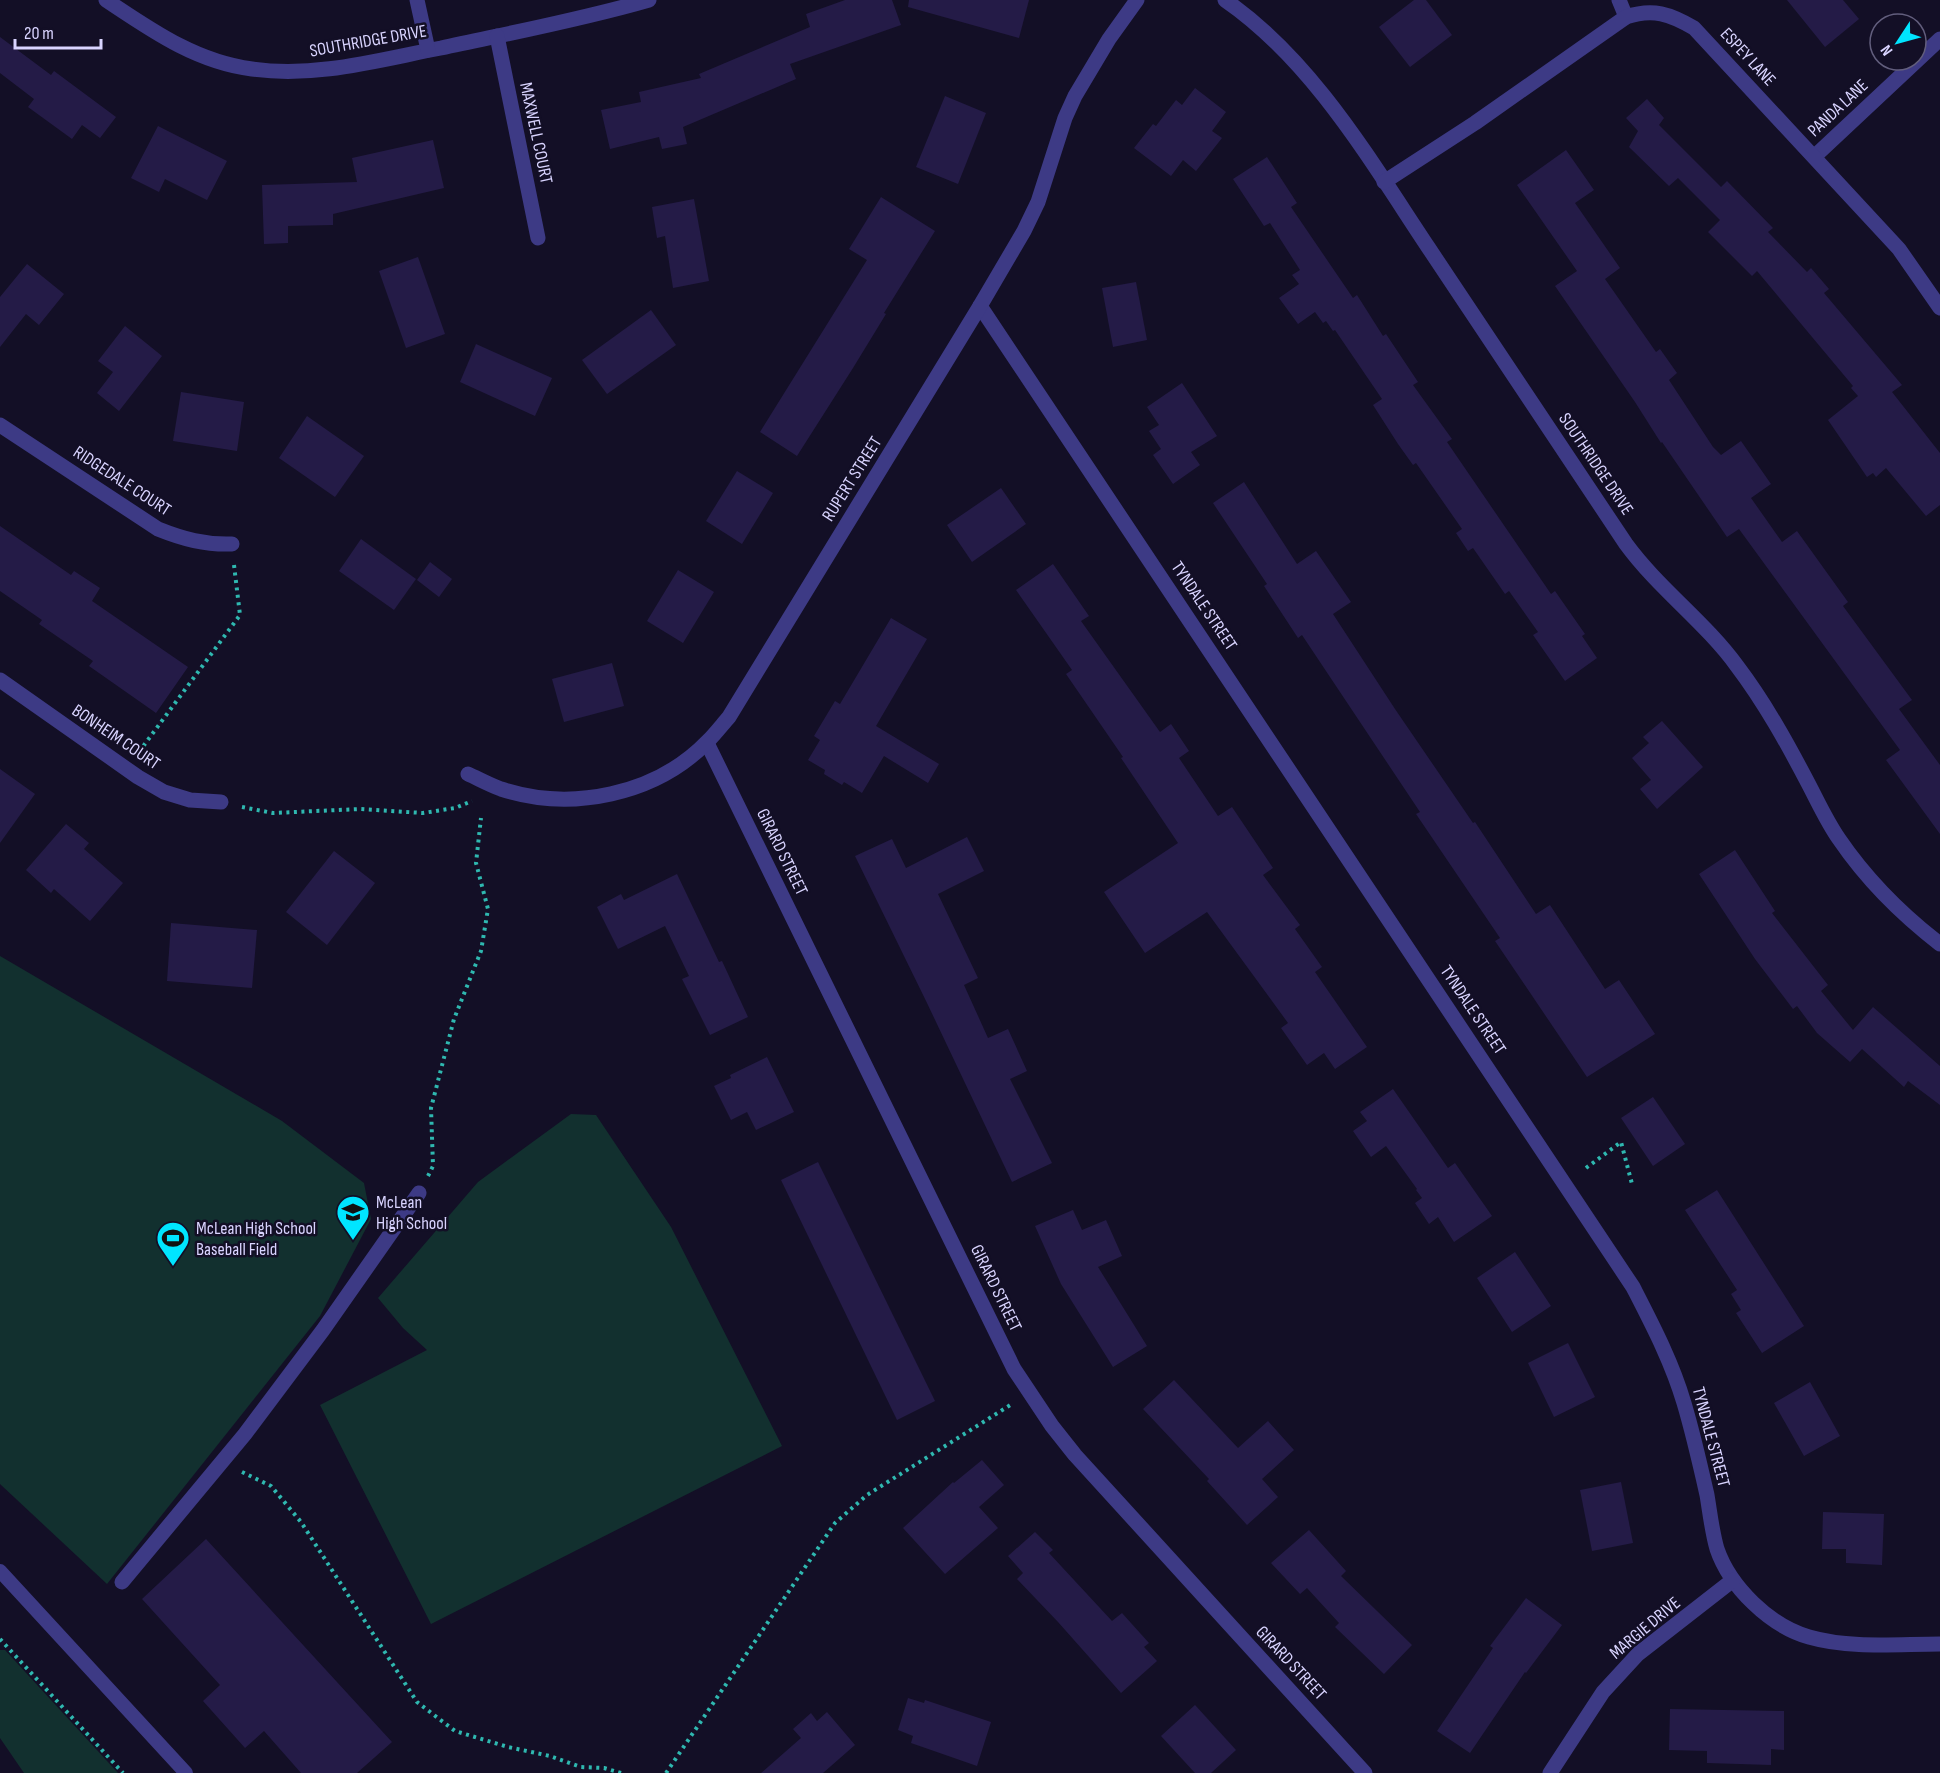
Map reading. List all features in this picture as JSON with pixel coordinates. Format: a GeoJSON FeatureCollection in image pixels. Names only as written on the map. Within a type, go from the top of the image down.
{"type":"FeatureCollection","features":[{"type":"Feature","properties":{"kind":"street","name":"SOUTHRIDGE DRIVE"},"geometry":{"type":"LineString","coordinates":[[106,0],[169,42],[208,58],[251,69],[295,72],[335,69],[598,15],[649,0]]}},
{"type":"Feature","properties":{"kind":"street"},"geometry":{"type":"LineString","coordinates":[[417,0],[428,50]]}},
{"type":"Feature","properties":{"kind":"street","name":"RUPERT STREET"},"geometry":{"type":"LineString","coordinates":[[468,774],[501,789],[536,798],[564,800],[611,795],[648,783],[679,765],[706,743],[729,717],[1024,231],[1038,202],[1065,118],[1075,96],[1109,39],[1137,0]]}},
{"type":"Feature","properties":{"kind":"street","name":"SOUTHRIDGE DRIVE"},"geometry":{"type":"LineString","coordinates":[[1224,0],[1280,46],[1320,91],[1384,182],[1626,544],[1647,570],[1718,642],[1761,699],[1842,844],[1871,881],[1907,918],[1940,944]]}},
{"type":"Feature","properties":{"kind":"street"},"geometry":{"type":"LineString","coordinates":[[1618,0],[1626,17]]}},
{"type":"Feature","properties":{"kind":"street","name":"ESPEY LANE"},"geometry":{"type":"LineString","coordinates":[[1384,182],[1475,123],[1626,17],[1654,12],[1673,16],[1694,28],[1815,156],[1899,249],[1940,308]]}},
{"type":"Feature","properties":{"kind":"street","name":"MAXWELL COURT"},"geometry":{"type":"LineString","coordinates":[[496,36],[538,238]]}},
{"type":"Feature","properties":{"kind":"street","name":"PANDA LANE"},"geometry":{"type":"LineString","coordinates":[[1815,156],[1940,39]]}},
{"type":"Feature","properties":{"kind":"street","name":"TYNDALE STREET"},"geometry":{"type":"LineString","coordinates":[[980,306],[1633,1287],[1661,1341],[1684,1402],[1718,1550],[1733,1580],[1753,1604],[1780,1624],[1807,1637],[1839,1643],[1940,1644]]}},
{"type":"Feature","properties":{"kind":"street","name":"RIDGEDALE COURT"},"geometry":{"type":"LineString","coordinates":[[0,425],[158,529],[187,540],[232,544]]}},
{"type":"Feature","properties":{"kind":"street","name":"BONHEIM COURT"},"geometry":{"type":"LineString","coordinates":[[0,680],[126,769],[164,792],[190,800],[220,802]]}},
{"type":"Feature","properties":{"kind":"street","name":"GIRARD STREET"},"geometry":{"type":"LineString","coordinates":[[706,743],[1014,1369],[1052,1426],[1075,1455],[1365,1773]]}},
{"type":"Feature","properties":{"kind":"street"},"geometry":{"type":"LineString","coordinates":[[122,1582],[245,1434],[419,1193]]}},
{"type":"Feature","properties":{"kind":"street","name":"MARGIE DRIVE"},"geometry":{"type":"LineString","coordinates":[[1550,1773],[1604,1692],[1638,1654],[1733,1580]]}},
{"type":"Feature","properties":{"kind":"lane"},"geometry":{"type":"LineString","coordinates":[[0,1571],[186,1773]]}},
{"type":"Feature","properties":{"kind":"path"},"geometry":{"type":"LineString","coordinates":[[126,769],[240,615],[232,544]]}},
{"type":"Feature","properties":{"kind":"path"},"geometry":{"type":"LineString","coordinates":[[220,802],[273,813],[360,809],[423,813],[455,808],[501,789]]}},
{"type":"Feature","properties":{"kind":"path"},"geometry":{"type":"LineString","coordinates":[[419,1193],[434,1166],[431,1108],[454,1019],[481,951],[488,909],[476,863],[481,818]]}},
{"type":"Feature","properties":{"kind":"path"},"geometry":{"type":"LineString","coordinates":[[1586,1168],[1621,1142],[1632,1184]]}},
{"type":"Feature","properties":{"kind":"path"},"geometry":{"type":"LineString","coordinates":[[666,1773],[835,1523],[867,1495],[1030,1392]]}},
{"type":"Feature","properties":{"kind":"path"},"geometry":{"type":"LineString","coordinates":[[222,1462],[271,1486],[301,1522],[417,1702],[455,1731],[508,1747],[550,1756],[581,1767],[604,1768],[621,1773]]}},
{"type":"Feature","properties":{"kind":"path"},"geometry":{"type":"LineString","coordinates":[[0,1639],[123,1773]]}},
{"type":"Feature","properties":{"kind":"green space","name":"McLean High School Baseball Field"},"geometry":{"type":"Polygon","coordinates":[[[0,956],[282,1121],[364,1183],[371,1219],[320,1316],[107,1584],[0,1484],[0,956]]]}},
{"type":"Feature","properties":{"kind":"green space"},"geometry":{"type":"Polygon","coordinates":[[[571,1114],[596,1115],[671,1227],[782,1446],[431,1624],[320,1405],[427,1350],[403,1328],[378,1298],[478,1182],[571,1114]]]}},
{"type":"Feature","properties":{"kind":"green space"},"geometry":{"type":"Polygon","coordinates":[[[0,1650],[5,1650],[118,1773],[24,1773],[0,1738],[0,1650]]]}},
{"type":"Feature","properties":{"kind":"building"},"geometry":{"type":"Polygon","coordinates":[[[845,0],[892,0],[901,25],[790,64],[796,79],[683,127],[687,144],[662,149],[659,137],[610,149],[601,110],[641,102],[639,92],[701,78],[699,74],[810,27],[806,14],[845,0]]]}},
{"type":"Feature","properties":{"kind":"building"},"geometry":{"type":"Polygon","coordinates":[[[909,0],[1029,0],[1019,38],[908,7],[909,0]]]}},
{"type":"Feature","properties":{"kind":"building"},"geometry":{"type":"Polygon","coordinates":[[[1414,0],[1426,0],[1452,35],[1410,67],[1379,27],[1414,0]]]}},
{"type":"Feature","properties":{"kind":"building"},"geometry":{"type":"Polygon","coordinates":[[[1787,0],[1843,0],[1859,19],[1825,47],[1787,0]]]}},
{"type":"Feature","properties":{"kind":"building"},"geometry":{"type":"Polygon","coordinates":[[[0,37],[51,75],[54,71],[116,117],[100,138],[82,125],[72,139],[28,107],[34,99],[0,73],[0,37]]]}},
{"type":"Feature","properties":{"kind":"building"},"geometry":{"type":"Polygon","coordinates":[[[1195,88],[1226,112],[1212,131],[1222,138],[1196,171],[1183,160],[1171,176],[1134,148],[1153,124],[1156,126],[1176,100],[1182,105],[1195,88]]]}},
{"type":"Feature","properties":{"kind":"building"},"geometry":{"type":"Polygon","coordinates":[[[945,96],[986,113],[958,184],[916,167],[945,96]]]}},
{"type":"Feature","properties":{"kind":"building"},"geometry":{"type":"Polygon","coordinates":[[[1647,99],[1664,118],[1659,125],[1721,187],[1727,181],[1773,228],[1768,232],[1807,272],[1811,268],[1829,289],[1824,293],[1902,385],[1892,392],[1940,453],[1940,505],[1926,516],[1886,468],[1876,477],[1873,473],[1867,477],[1828,420],[1858,396],[1851,388],[1853,386],[1757,271],[1752,276],[1708,232],[1720,220],[1678,178],[1669,186],[1629,147],[1638,131],[1626,118],[1647,99]]]}},
{"type":"Feature","properties":{"kind":"building"},"geometry":{"type":"Polygon","coordinates":[[[158,126],[227,161],[207,200],[165,179],[159,192],[131,178],[158,126]]]}},
{"type":"Feature","properties":{"kind":"building"},"geometry":{"type":"Polygon","coordinates":[[[433,140],[444,188],[333,214],[333,225],[288,226],[288,243],[264,244],[262,185],[357,182],[352,158],[433,140]]]}},
{"type":"Feature","properties":{"kind":"building"},"geometry":{"type":"Polygon","coordinates":[[[1566,150],[1594,190],[1575,203],[1620,268],[1605,279],[1656,352],[1660,349],[1677,373],[1669,380],[1713,447],[1721,455],[1741,441],[1771,484],[1751,498],[1782,542],[1797,531],[1848,602],[1843,606],[1912,700],[1899,709],[1940,765],[1940,834],[1886,760],[1900,750],[1739,529],[1727,537],[1555,286],[1577,271],[1517,185],[1566,150]]]}},
{"type":"Feature","properties":{"kind":"building"},"geometry":{"type":"Polygon","coordinates":[[[1267,157],[1297,203],[1291,207],[1353,298],[1357,295],[1383,336],[1386,334],[1418,382],[1413,385],[1452,439],[1447,442],[1551,594],[1555,591],[1585,634],[1582,636],[1597,658],[1565,681],[1533,635],[1538,632],[1509,591],[1505,594],[1473,548],[1468,551],[1456,533],[1462,529],[1416,463],[1413,465],[1373,405],[1382,399],[1335,330],[1333,331],[1326,321],[1323,323],[1315,312],[1298,324],[1279,298],[1299,284],[1292,275],[1300,270],[1270,223],[1264,226],[1233,179],[1267,157]]]}},
{"type":"Feature","properties":{"kind":"building"},"geometry":{"type":"Polygon","coordinates":[[[881,197],[935,231],[797,456],[760,432],[867,260],[849,249],[881,197]]]}},
{"type":"Feature","properties":{"kind":"building"},"geometry":{"type":"Polygon","coordinates":[[[694,199],[709,281],[673,288],[665,236],[657,238],[652,207],[694,199]]]}},
{"type":"Feature","properties":{"kind":"building"},"geometry":{"type":"Polygon","coordinates":[[[418,257],[445,334],[406,348],[379,271],[418,257]]]}},
{"type":"Feature","properties":{"kind":"building"},"geometry":{"type":"Polygon","coordinates":[[[27,264],[64,294],[39,325],[26,314],[0,347],[0,297],[27,264]]]}},
{"type":"Feature","properties":{"kind":"building"},"geometry":{"type":"Polygon","coordinates":[[[1136,282],[1147,340],[1113,347],[1102,288],[1136,282]]]}},
{"type":"Feature","properties":{"kind":"building"},"geometry":{"type":"Polygon","coordinates":[[[651,310],[676,345],[607,394],[582,360],[651,310]]]}},
{"type":"Feature","properties":{"kind":"building"},"geometry":{"type":"Polygon","coordinates":[[[125,326],[162,356],[119,411],[97,393],[113,372],[98,361],[125,326]]]}},
{"type":"Feature","properties":{"kind":"building"},"geometry":{"type":"Polygon","coordinates":[[[476,344],[552,378],[535,416],[460,382],[476,344]]]}},
{"type":"Feature","properties":{"kind":"building"},"geometry":{"type":"Polygon","coordinates":[[[1182,383],[1217,436],[1191,452],[1200,465],[1173,484],[1153,455],[1161,449],[1149,431],[1159,425],[1147,407],[1182,383]]]}},
{"type":"Feature","properties":{"kind":"building"},"geometry":{"type":"Polygon","coordinates":[[[181,392],[244,402],[237,451],[173,441],[181,392]]]}},
{"type":"Feature","properties":{"kind":"building"},"geometry":{"type":"Polygon","coordinates":[[[307,416],[364,456],[335,497],[279,458],[307,416]]]}},
{"type":"Feature","properties":{"kind":"building"},"geometry":{"type":"Polygon","coordinates":[[[737,471],[773,493],[742,544],[706,521],[737,471]]]}},
{"type":"Feature","properties":{"kind":"building"},"geometry":{"type":"Polygon","coordinates":[[[1244,482],[1297,564],[1316,551],[1351,602],[1333,614],[1395,709],[1473,823],[1475,822],[1536,914],[1550,905],[1605,989],[1619,980],[1655,1034],[1587,1077],[1495,941],[1500,938],[1416,814],[1420,812],[1302,635],[1298,638],[1264,586],[1267,584],[1213,503],[1244,482]]]}},
{"type":"Feature","properties":{"kind":"building"},"geometry":{"type":"Polygon","coordinates":[[[1001,488],[1026,524],[972,562],[947,525],[1001,488]]]}},
{"type":"Feature","properties":{"kind":"building"},"geometry":{"type":"Polygon","coordinates":[[[0,526],[71,575],[74,571],[100,588],[92,601],[188,667],[156,713],[89,666],[93,661],[39,624],[42,620],[0,591],[0,526]]]}},
{"type":"Feature","properties":{"kind":"building"},"geometry":{"type":"Polygon","coordinates":[[[361,539],[416,579],[394,610],[339,571],[361,539]]]}},
{"type":"Feature","properties":{"kind":"building"},"geometry":{"type":"Polygon","coordinates":[[[430,562],[452,579],[439,597],[417,580],[430,562]]]}},
{"type":"Feature","properties":{"kind":"building"},"geometry":{"type":"Polygon","coordinates":[[[1053,564],[1089,616],[1081,621],[1160,732],[1171,724],[1189,751],[1179,758],[1218,816],[1232,807],[1273,868],[1263,875],[1300,925],[1295,929],[1322,967],[1315,972],[1367,1047],[1335,1069],[1324,1053],[1307,1065],[1281,1028],[1288,1023],[1207,912],[1145,953],[1104,892],[1178,843],[1066,674],[1072,670],[1016,590],[1053,564]]]}},
{"type":"Feature","properties":{"kind":"building"},"geometry":{"type":"Polygon","coordinates":[[[678,570],[714,592],[683,643],[647,621],[678,570]]]}},
{"type":"Feature","properties":{"kind":"building"},"geometry":{"type":"Polygon","coordinates":[[[891,618],[927,639],[876,726],[939,764],[928,783],[884,756],[862,793],[824,774],[825,770],[808,760],[820,740],[814,736],[835,701],[840,704],[891,618]]]}},
{"type":"Feature","properties":{"kind":"building"},"geometry":{"type":"Polygon","coordinates":[[[612,663],[624,706],[564,722],[552,679],[612,663]]]}},
{"type":"Feature","properties":{"kind":"building"},"geometry":{"type":"Polygon","coordinates":[[[1662,721],[1703,767],[1657,809],[1640,789],[1651,780],[1632,758],[1649,743],[1643,737],[1662,721]]]}},
{"type":"Feature","properties":{"kind":"building"},"geometry":{"type":"Polygon","coordinates":[[[0,769],[35,794],[0,843],[0,769]]]}},
{"type":"Feature","properties":{"kind":"building"},"geometry":{"type":"Polygon","coordinates":[[[66,824],[89,843],[84,849],[123,883],[90,921],[54,889],[51,893],[26,870],[66,824]]]}},
{"type":"Feature","properties":{"kind":"building"},"geometry":{"type":"Polygon","coordinates":[[[967,837],[984,871],[938,894],[978,978],[964,985],[988,1038],[1008,1029],[1027,1071],[1010,1079],[1052,1163],[1012,1182],[855,856],[892,839],[906,868],[967,837]]]}},
{"type":"Feature","properties":{"kind":"building"},"geometry":{"type":"Polygon","coordinates":[[[1735,850],[1775,911],[1772,913],[1828,985],[1821,991],[1853,1030],[1873,1007],[1940,1066],[1940,1105],[1908,1081],[1904,1087],[1862,1049],[1850,1062],[1817,1033],[1797,1006],[1793,1009],[1755,959],[1699,874],[1735,850]]]}},
{"type":"Feature","properties":{"kind":"building"},"geometry":{"type":"Polygon","coordinates":[[[334,851],[375,883],[327,945],[286,912],[334,851]]]}},
{"type":"Feature","properties":{"kind":"building"},"geometry":{"type":"Polygon","coordinates":[[[677,874],[748,1017],[710,1035],[682,979],[689,976],[665,926],[618,949],[597,907],[621,894],[624,900],[677,874]]]}},
{"type":"Feature","properties":{"kind":"building"},"geometry":{"type":"Polygon","coordinates":[[[171,923],[257,930],[252,988],[167,981],[171,923]]]}},
{"type":"Feature","properties":{"kind":"building"},"geometry":{"type":"Polygon","coordinates":[[[767,1057],[794,1112],[756,1130],[747,1112],[731,1120],[714,1086],[731,1078],[730,1075],[767,1057]]]}},
{"type":"Feature","properties":{"kind":"building"},"geometry":{"type":"Polygon","coordinates":[[[1393,1089],[1448,1168],[1455,1163],[1492,1216],[1454,1242],[1438,1217],[1429,1224],[1415,1203],[1422,1198],[1386,1146],[1371,1157],[1353,1131],[1367,1121],[1360,1112],[1393,1089]]]}},
{"type":"Feature","properties":{"kind":"building"},"geometry":{"type":"Polygon","coordinates":[[[1653,1097],[1685,1144],[1653,1166],[1621,1118],[1653,1097]]]}},
{"type":"Feature","properties":{"kind":"building"},"geometry":{"type":"Polygon","coordinates":[[[818,1162],[935,1401],[897,1420],[781,1180],[818,1162]]]}},
{"type":"Feature","properties":{"kind":"building"},"geometry":{"type":"Polygon","coordinates":[[[1717,1190],[1804,1326],[1762,1353],[1736,1313],[1741,1310],[1731,1294],[1737,1290],[1685,1210],[1717,1190]]]}},
{"type":"Feature","properties":{"kind":"building"},"geometry":{"type":"Polygon","coordinates":[[[1073,1210],[1082,1230],[1106,1220],[1122,1256],[1098,1267],[1147,1346],[1113,1367],[1061,1284],[1035,1226],[1073,1210]]]}},
{"type":"Feature","properties":{"kind":"building"},"geometry":{"type":"Polygon","coordinates":[[[1515,1252],[1551,1306],[1512,1332],[1477,1278],[1515,1252]]]}},
{"type":"Feature","properties":{"kind":"building"},"geometry":{"type":"Polygon","coordinates":[[[1568,1343],[1595,1397],[1554,1417],[1528,1363],[1568,1343]]]}},
{"type":"Feature","properties":{"kind":"building"},"geometry":{"type":"Polygon","coordinates":[[[1174,1380],[1238,1448],[1268,1421],[1294,1450],[1262,1479],[1278,1497],[1247,1525],[1207,1481],[1209,1479],[1143,1409],[1174,1380]]]}},
{"type":"Feature","properties":{"kind":"building"},"geometry":{"type":"Polygon","coordinates":[[[1810,1382],[1840,1436],[1804,1456],[1774,1403],[1810,1382]]]}},
{"type":"Feature","properties":{"kind":"building"},"geometry":{"type":"Polygon","coordinates":[[[982,1460],[1004,1485],[979,1507],[998,1528],[945,1574],[903,1528],[953,1482],[982,1460]]]}},
{"type":"Feature","properties":{"kind":"building"},"geometry":{"type":"Polygon","coordinates":[[[1621,1482],[1633,1543],[1592,1551],[1580,1490],[1621,1482]]]}},
{"type":"Feature","properties":{"kind":"building"},"geometry":{"type":"Polygon","coordinates":[[[1823,1512],[1884,1514],[1882,1565],[1846,1563],[1846,1549],[1822,1549],[1823,1512]]]}},
{"type":"Feature","properties":{"kind":"building"},"geometry":{"type":"Polygon","coordinates":[[[1309,1530],[1346,1571],[1341,1576],[1412,1645],[1384,1674],[1335,1627],[1339,1623],[1307,1588],[1300,1594],[1271,1563],[1309,1530]]]}},
{"type":"Feature","properties":{"kind":"building"},"geometry":{"type":"Polygon","coordinates":[[[1035,1532],[1053,1550],[1049,1553],[1112,1621],[1122,1613],[1149,1643],[1144,1647],[1157,1661],[1121,1693],[1017,1579],[1023,1573],[1008,1556],[1035,1532]]]}},
{"type":"Feature","properties":{"kind":"building"},"geometry":{"type":"Polygon","coordinates":[[[206,1539],[392,1742],[357,1773],[301,1773],[264,1731],[245,1748],[203,1701],[220,1685],[142,1599],[206,1539]]]}},
{"type":"Feature","properties":{"kind":"building"},"geometry":{"type":"Polygon","coordinates":[[[1526,1598],[1562,1625],[1525,1672],[1470,1753],[1437,1731],[1493,1648],[1490,1646],[1526,1598]]]}},
{"type":"Feature","properties":{"kind":"building"},"geometry":{"type":"Polygon","coordinates":[[[908,1698],[924,1703],[925,1700],[991,1722],[977,1766],[911,1743],[913,1736],[898,1730],[908,1698]]]}},
{"type":"Feature","properties":{"kind":"building"},"geometry":{"type":"Polygon","coordinates":[[[1195,1705],[1236,1750],[1211,1773],[1195,1773],[1161,1736],[1195,1705]]]}},
{"type":"Feature","properties":{"kind":"building"},"geometry":{"type":"Polygon","coordinates":[[[1670,1709],[1784,1711],[1784,1750],[1771,1749],[1771,1765],[1707,1763],[1707,1751],[1669,1750],[1670,1709]]]}},
{"type":"Feature","properties":{"kind":"building"},"geometry":{"type":"Polygon","coordinates":[[[827,1712],[855,1745],[823,1773],[761,1773],[801,1738],[793,1729],[811,1713],[817,1721],[827,1712]]]}},
{"type":"Feature","properties":{"kind":"place","name":"McLean High School"},"geometry":{"type":"Point","coordinates":[353,1241]}},
{"type":"Feature","properties":{"kind":"place","name":"McLean High School Baseball Field"},"geometry":{"type":"Point","coordinates":[173,1267]}}]}
